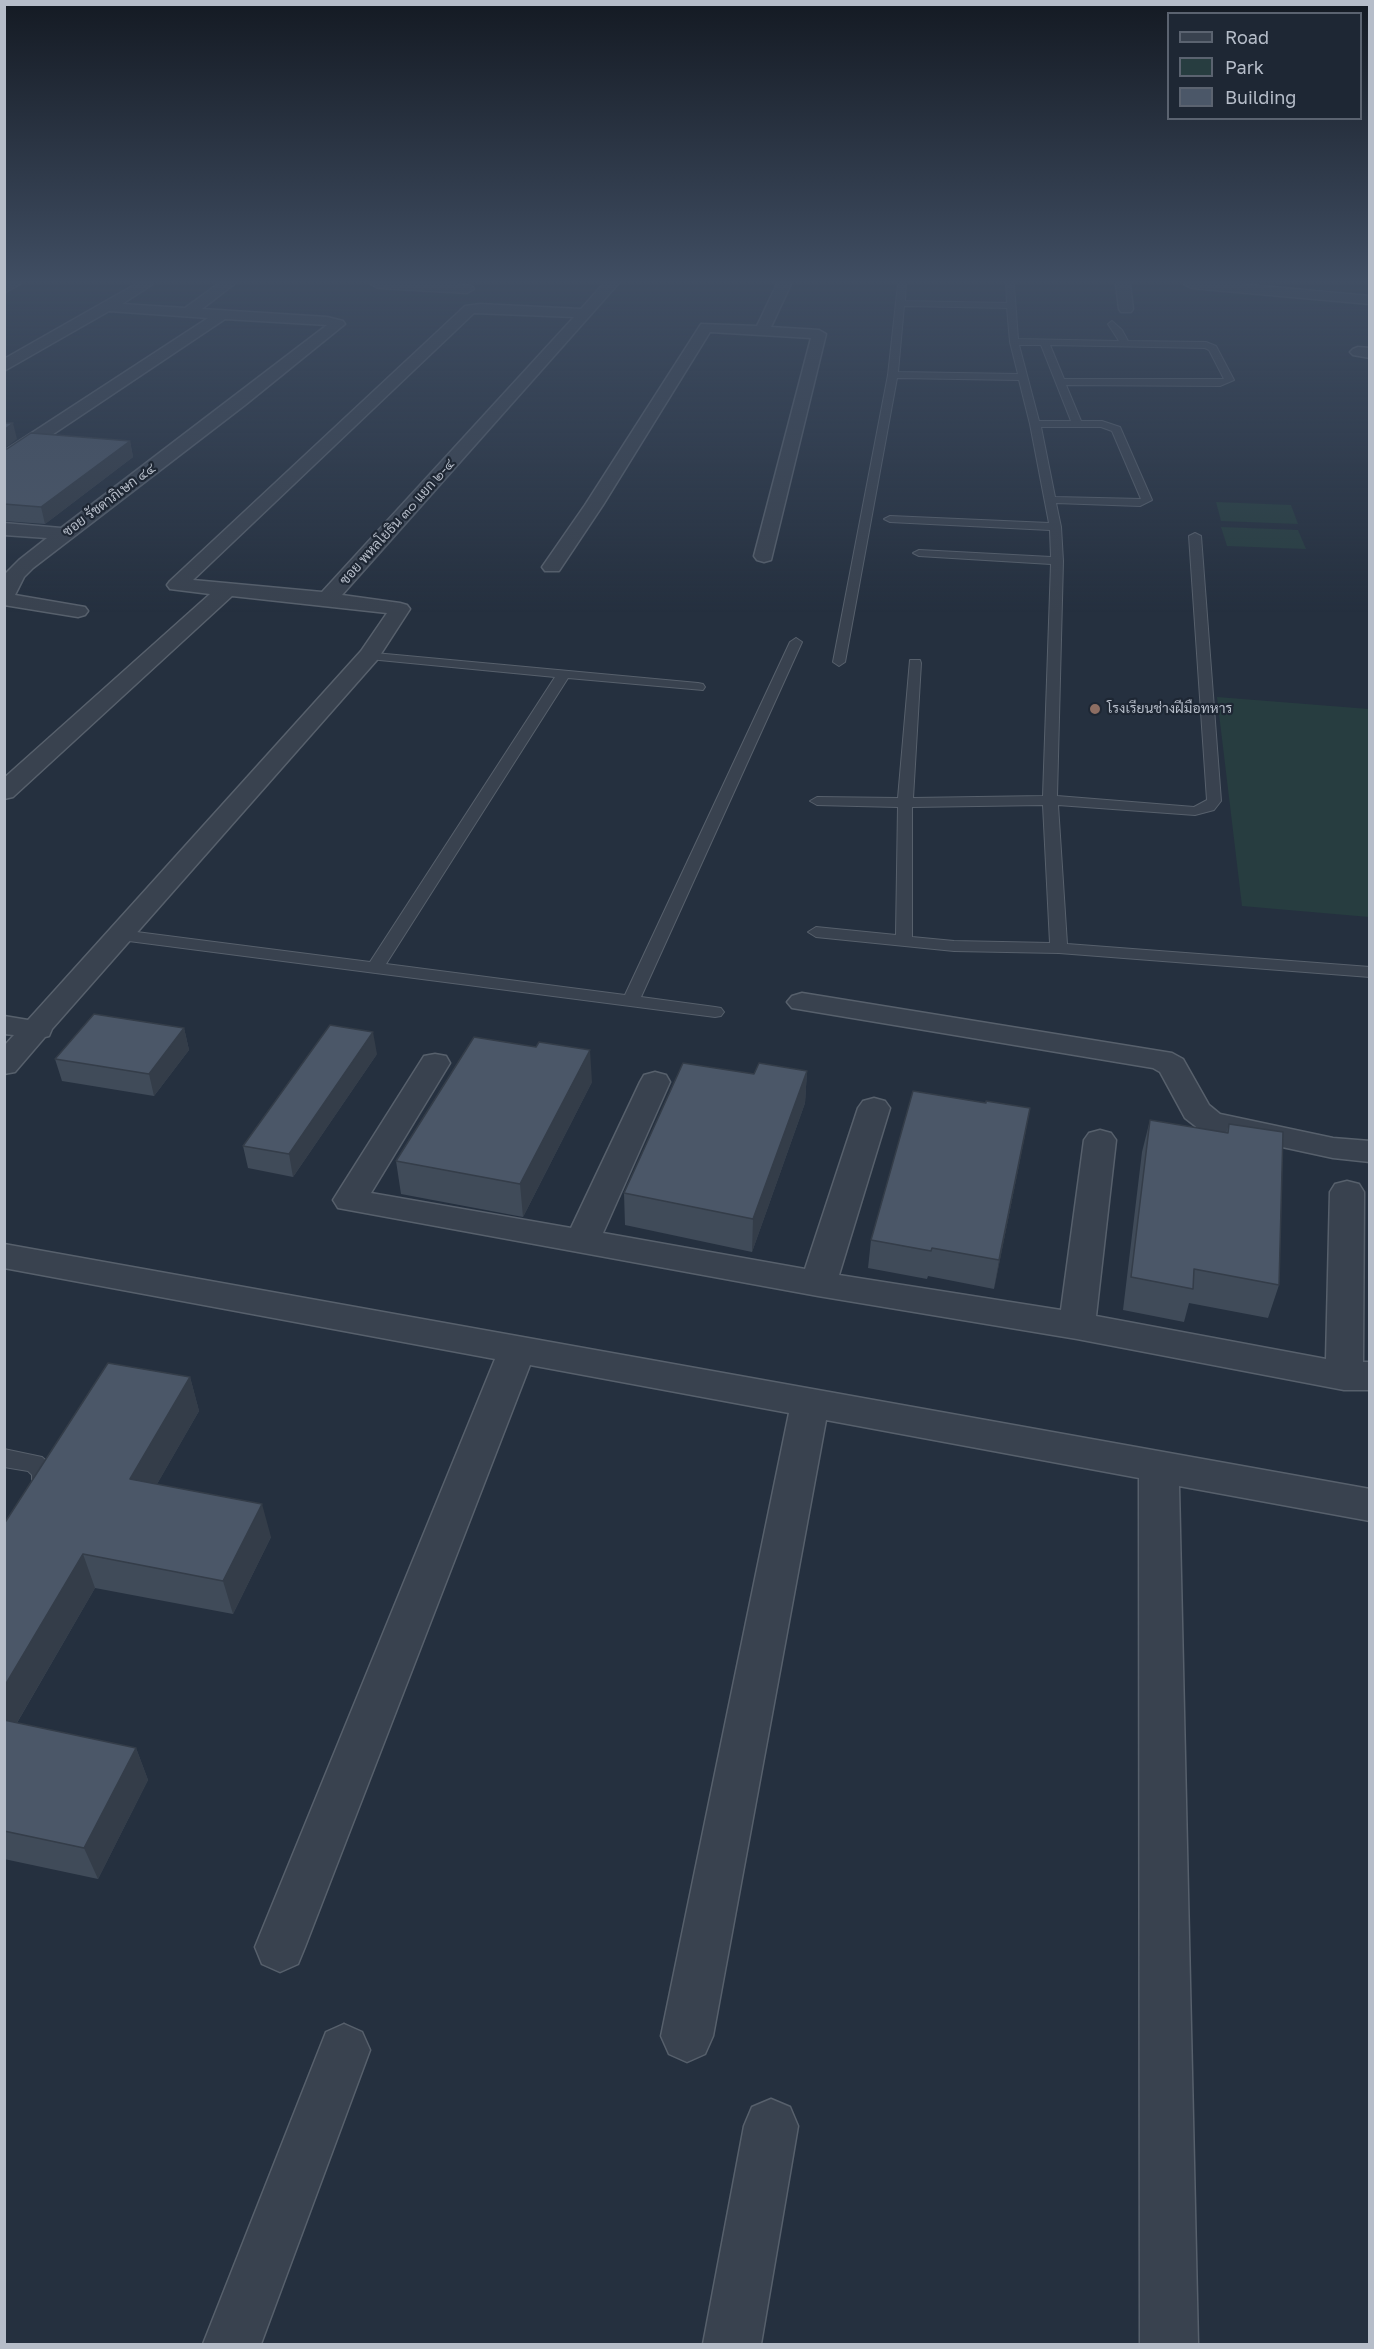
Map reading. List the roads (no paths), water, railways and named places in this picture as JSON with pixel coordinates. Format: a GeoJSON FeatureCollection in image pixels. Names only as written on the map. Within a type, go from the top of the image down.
{"type":"FeatureCollection","features":[{"type":"Feature","properties":{"kind":"street"},"geometry":{"type":"LineString","coordinates":[[4,459],[103,394]]}},
{"type":"Feature","properties":{"kind":"street","name":"ซอย รัชดาภิเษก ๔๔"},"geometry":{"type":"LineString","coordinates":[[4,598],[15,574],[63,534],[250,394]]}},
{"type":"Feature","properties":{"kind":"street"},"geometry":{"type":"LineString","coordinates":[[4,1065],[38,1030],[369,655],[400,609],[327,599],[177,585],[380,394]]}},
{"type":"Feature","properties":{"kind":"street","name":"ซอย พหลโยธิน ๓๐ แยก ๒-๔"},"geometry":{"type":"LineString","coordinates":[[327,599],[512,394]]}},
{"type":"Feature","properties":{"kind":"street"},"geometry":{"type":"LineString","coordinates":[[552,567],[664,394]]}},
{"type":"Feature","properties":{"kind":"street"},"geometry":{"type":"LineString","coordinates":[[764,556],[804,394]]}},
{"type":"Feature","properties":{"kind":"street"},"geometry":{"type":"LineString","coordinates":[[4,530],[63,534]]}},
{"type":"Feature","properties":{"kind":"street"},"geometry":{"type":"LineString","coordinates":[[4,792],[227,590]]}},
{"type":"Feature","properties":{"kind":"street"},"geometry":{"type":"LineString","coordinates":[[4,598],[78,611]]}},
{"type":"Feature","properties":{"kind":"street"},"geometry":{"type":"LineString","coordinates":[[802,1002],[1161,1060],[1172,1066],[1196,1111],[1210,1122],[1333,1148],[1370,1152]]}},
{"type":"Feature","properties":{"kind":"street"},"geometry":{"type":"LineString","coordinates":[[4,1025],[38,1030]]}},
{"type":"Feature","properties":{"kind":"street"},"geometry":{"type":"LineString","coordinates":[[435,1063],[350,1200],[818,1284],[1077,1326],[1357,1376],[1347,1192]]}},
{"type":"Feature","properties":{"kind":"street"},"geometry":{"type":"LineString","coordinates":[[582,1241],[655,1082]]}},
{"type":"Feature","properties":{"kind":"street"},"geometry":{"type":"LineString","coordinates":[[818,1284],[874,1108]]}},
{"type":"Feature","properties":{"kind":"street"},"geometry":{"type":"LineString","coordinates":[[1077,1326],[1100,1140]]}},
{"type":"Feature","properties":{"kind":"street"},"geometry":{"type":"LineString","coordinates":[[4,1256],[1370,1505]]}},
{"type":"Feature","properties":{"kind":"street"},"geometry":{"type":"LineString","coordinates":[[280,1947],[518,1349]]}},
{"type":"Feature","properties":{"kind":"street"},"geometry":{"type":"LineString","coordinates":[[687,2036],[810,1404]]}},
{"type":"Feature","properties":{"kind":"street"},"geometry":{"type":"LineString","coordinates":[[1159,1468],[1169,2344]]}},
{"type":"Feature","properties":{"kind":"street"},"geometry":{"type":"LineString","coordinates":[[232,2344],[344,2050]]}},
{"type":"Feature","properties":{"kind":"street"},"geometry":{"type":"LineString","coordinates":[[732,2344],[771,2126]]}},
{"type":"Feature","properties":{"kind":"lane"},"geometry":{"type":"LineString","coordinates":[[839,662],[889,394]]}},
{"type":"Feature","properties":{"kind":"lane"},"geometry":{"type":"LineString","coordinates":[[1028,394],[1055,527],[1057,561],[1050,800],[1059,948]]}},
{"type":"Feature","properties":{"kind":"lane"},"geometry":{"type":"LineString","coordinates":[[1066,394],[1077,424]]}},
{"type":"Feature","properties":{"kind":"lane"},"geometry":{"type":"LineString","coordinates":[[1035,424],[1102,424],[1116,429],[1147,500],[1140,503],[1050,500]]}},
{"type":"Feature","properties":{"kind":"lane"},"geometry":{"type":"LineString","coordinates":[[890,519],[1055,527]]}},
{"type":"Feature","properties":{"kind":"lane"},"geometry":{"type":"LineString","coordinates":[[817,801],[905,803],[1050,800],[1195,810],[1209,807],[1214,801],[1195,536]]}},
{"type":"Feature","properties":{"kind":"lane"},"geometry":{"type":"LineString","coordinates":[[919,553],[1057,561]]}},
{"type":"Feature","properties":{"kind":"lane"},"geometry":{"type":"LineString","coordinates":[[631,1001],[796,642]]}},
{"type":"Feature","properties":{"kind":"lane"},"geometry":{"type":"LineString","coordinates":[[369,655],[698,687]]}},
{"type":"Feature","properties":{"kind":"lane"},"geometry":{"type":"LineString","coordinates":[[904,941],[905,803],[915,663]]}},
{"type":"Feature","properties":{"kind":"lane"},"geometry":{"type":"LineString","coordinates":[[375,968],[564,674]]}},
{"type":"Feature","properties":{"kind":"lane"},"geometry":{"type":"LineString","coordinates":[[816,932],[954,946],[1059,948],[1370,972]]}},
{"type":"Feature","properties":{"kind":"lane"},"geometry":{"type":"LineString","coordinates":[[121,935],[715,1012]]}},
{"type":"Feature","properties":{"kind":"lane"},"geometry":{"type":"LineString","coordinates":[[4,1458],[34,1463],[43,1471],[44,1483],[27,1509]]}},
{"type":"Feature","properties":{"kind":"place","name":"โรงเรียนช่างฝีมือทหาร"},"geometry":{"type":"Point","coordinates":[1095,709]}}]}
